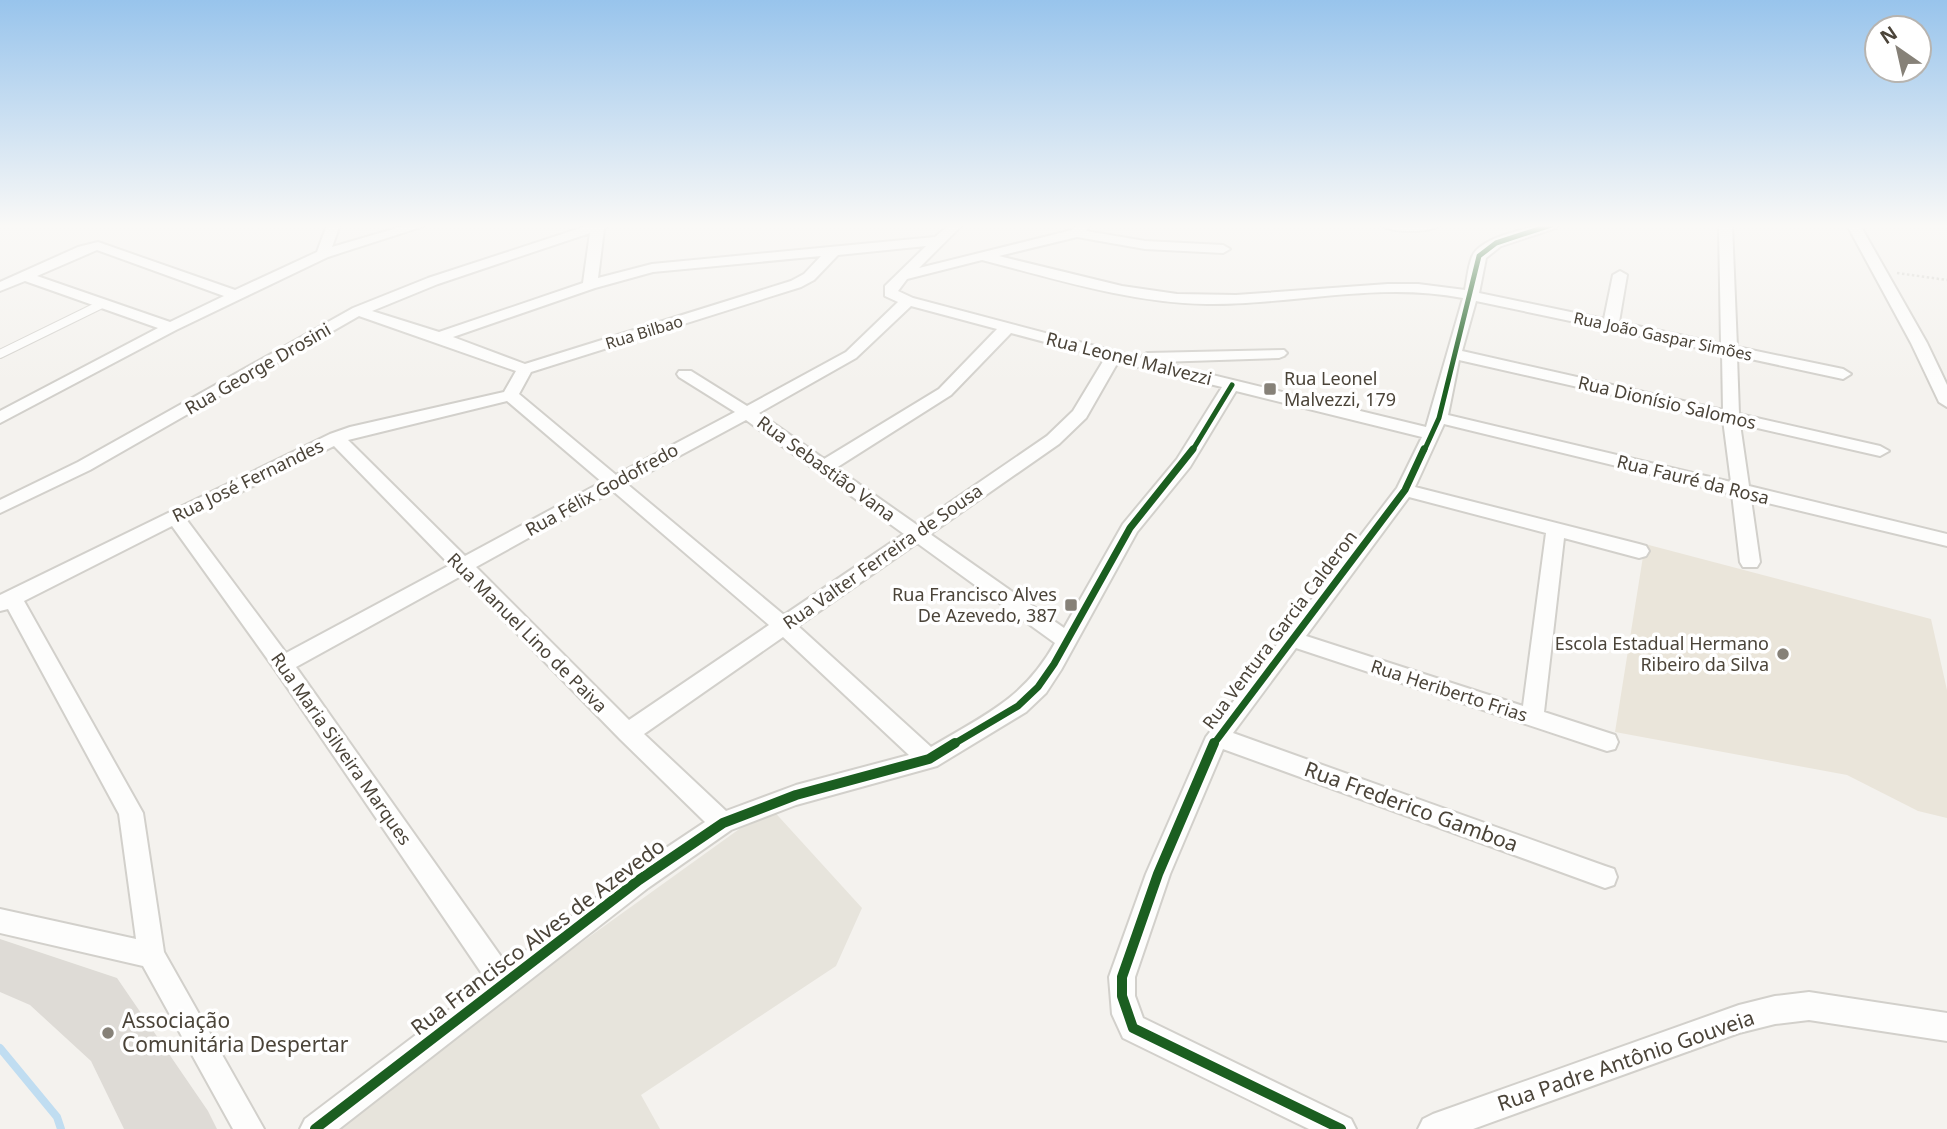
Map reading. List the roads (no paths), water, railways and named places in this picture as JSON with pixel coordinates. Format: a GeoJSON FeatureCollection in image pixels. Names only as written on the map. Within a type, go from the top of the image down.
{"type":"FeatureCollection","features":[{"type":"Feature","properties":{"kind":"street"},"geometry":{"type":"LineString","coordinates":[[0,287],[21,278]]}},
{"type":"Feature","properties":{"kind":"street"},"geometry":{"type":"LineString","coordinates":[[30,278],[172,327]]}},
{"type":"Feature","properties":{"kind":"street"},"geometry":{"type":"LineString","coordinates":[[187,278],[235,295]]}},
{"type":"Feature","properties":{"kind":"street"},"geometry":{"type":"LineString","coordinates":[[0,418],[272,278]]}},
{"type":"Feature","properties":{"kind":"street","name":"Rua George Drosini"},"geometry":{"type":"LineString","coordinates":[[0,508],[84,466],[358,311],[443,278]]}},
{"type":"Feature","properties":{"kind":"street"},"geometry":{"type":"LineString","coordinates":[[590,285],[591,278]]}},
{"type":"Feature","properties":{"kind":"street"},"geometry":{"type":"LineString","coordinates":[[439,337],[590,285],[619,278]]}},
{"type":"Feature","properties":{"kind":"street","name":"Rua Bilbao"},"geometry":{"type":"LineString","coordinates":[[525,369],[796,284],[806,278]]}},
{"type":"Feature","properties":{"kind":"street"},"geometry":{"type":"LineString","coordinates":[[904,278],[890,290],[908,300]]}},
{"type":"Feature","properties":{"kind":"street","name":"Rua João Gaspar Simões"},"geometry":{"type":"LineString","coordinates":[[1073,278],[1143,294],[1240,300],[1395,287],[1436,289],[1843,374]]}},
{"type":"Feature","properties":{"kind":"street","name":"Rua Ventura Garcia Calderon"},"geometry":{"type":"LineString","coordinates":[[1341,1129],[1133,1028],[1122,996],[1122,977],[1158,874],[1217,737],[1405,490],[1436,426],[1475,278]]}},
{"type":"Feature","properties":{"kind":"street"},"geometry":{"type":"LineString","coordinates":[[1611,324],[1620,278]]}},
{"type":"Feature","properties":{"kind":"street"},"geometry":{"type":"LineString","coordinates":[[1727,278],[1731,418],[1750,562]]}},
{"type":"Feature","properties":{"kind":"street"},"geometry":{"type":"LineString","coordinates":[[1883,278],[1947,402]]}},
{"type":"Feature","properties":{"kind":"street","name":"Rua Leonel Malvezzi"},"geometry":{"type":"LineString","coordinates":[[908,300],[1232,385],[1436,426]]}},
{"type":"Feature","properties":{"kind":"street","name":"Rua Félix Godofredo"},"geometry":{"type":"LineString","coordinates":[[283,665],[851,355],[908,300]]}},
{"type":"Feature","properties":{"kind":"street"},"geometry":{"type":"LineString","coordinates":[[358,311],[525,369],[510,395],[784,626],[929,759]]}},
{"type":"Feature","properties":{"kind":"street"},"geometry":{"type":"LineString","coordinates":[[824,467],[945,392],[1007,328]]}},
{"type":"Feature","properties":{"kind":"street"},"geometry":{"type":"LineString","coordinates":[[1121,358],[1279,353]]}},
{"type":"Feature","properties":{"kind":"street","name":"Rua Dionísio Salomos"},"geometry":{"type":"LineString","coordinates":[[1453,354],[1881,451]]}},
{"type":"Feature","properties":{"kind":"street","name":"Rua Valter Ferreira de Sousa"},"geometry":{"type":"LineString","coordinates":[[628,733],[1065,430],[1121,358]]}},
{"type":"Feature","properties":{"kind":"street","name":"Rua Sebastião Vana"},"geometry":{"type":"LineString","coordinates":[[685,374],[746,412],[1068,641]]}},
{"type":"Feature","properties":{"kind":"street","name":"Rua Francisco Alves de Azevedo"},"geometry":{"type":"LineString","coordinates":[[315,1129],[639,880],[723,823],[796,795],[929,759],[1018,706],[1038,687],[1068,641],[1130,528],[1184,463],[1232,385]]}},
{"type":"Feature","properties":{"kind":"street","name":"Rua José Fernandes"},"geometry":{"type":"LineString","coordinates":[[6,601],[350,432],[510,395]]}},
{"type":"Feature","properties":{"kind":"street","name":"Rua Fauré da Rosa"},"geometry":{"type":"LineString","coordinates":[[1436,426],[1947,540]]}},
{"type":"Feature","properties":{"kind":"street","name":"Rua Manuel Lino de Paiva"},"geometry":{"type":"LineString","coordinates":[[336,438],[461,567],[723,823]]}},
{"type":"Feature","properties":{"kind":"street"},"geometry":{"type":"LineString","coordinates":[[1405,490],[1639,551]]}},
{"type":"Feature","properties":{"kind":"street","name":"Rua Maria Silveira Marques"},"geometry":{"type":"LineString","coordinates":[[175,517],[283,665],[504,983]]}},
{"type":"Feature","properties":{"kind":"street"},"geometry":{"type":"LineString","coordinates":[[1532,718],[1556,530]]}},
{"type":"Feature","properties":{"kind":"street"},"geometry":{"type":"LineString","coordinates":[[6,601],[131,813],[150,955],[248,1129]]}},
{"type":"Feature","properties":{"kind":"street","name":"Rua Heriberto Frias"},"geometry":{"type":"LineString","coordinates":[[1292,639],[1607,742]]}},
{"type":"Feature","properties":{"kind":"street","name":"Rua Frederico Gamboa"},"geometry":{"type":"LineString","coordinates":[[1217,737],[1605,877]]}},
{"type":"Feature","properties":{"kind":"street"},"geometry":{"type":"LineString","coordinates":[[0,921],[150,955]]}},
{"type":"Feature","properties":{"kind":"street","name":"Rua Padre Antônio Gouveia"},"geometry":{"type":"LineString","coordinates":[[1433,1129],[1738,1019],[1775,1010],[1809,1006],[1947,1027]]}},
{"type":"Feature","properties":{"kind":"lane"},"geometry":{"type":"LineString","coordinates":[[0,354],[102,304]]}},
{"type":"Feature","properties":{"kind":"waterway"},"geometry":{"type":"LineString","coordinates":[[0,1048],[57,1117],[61,1129]]}},
{"type":"Feature","properties":{"kind":"place","name":"Rua Leonel Malvezzi, 179"},"geometry":{"type":"Point","coordinates":[1270,389]}},
{"type":"Feature","properties":{"kind":"place","name":"Rua Francisco Alves De Azevedo, 387"},"geometry":{"type":"Point","coordinates":[1071,605]}},
{"type":"Feature","properties":{"kind":"place","name":"Escola Estadual Hermano Ribeiro da Silva"},"geometry":{"type":"Point","coordinates":[1783,654]}},
{"type":"Feature","properties":{"kind":"place","name":"Associação Comunitária Despertar"},"geometry":{"type":"Point","coordinates":[108,1033]}}]}
